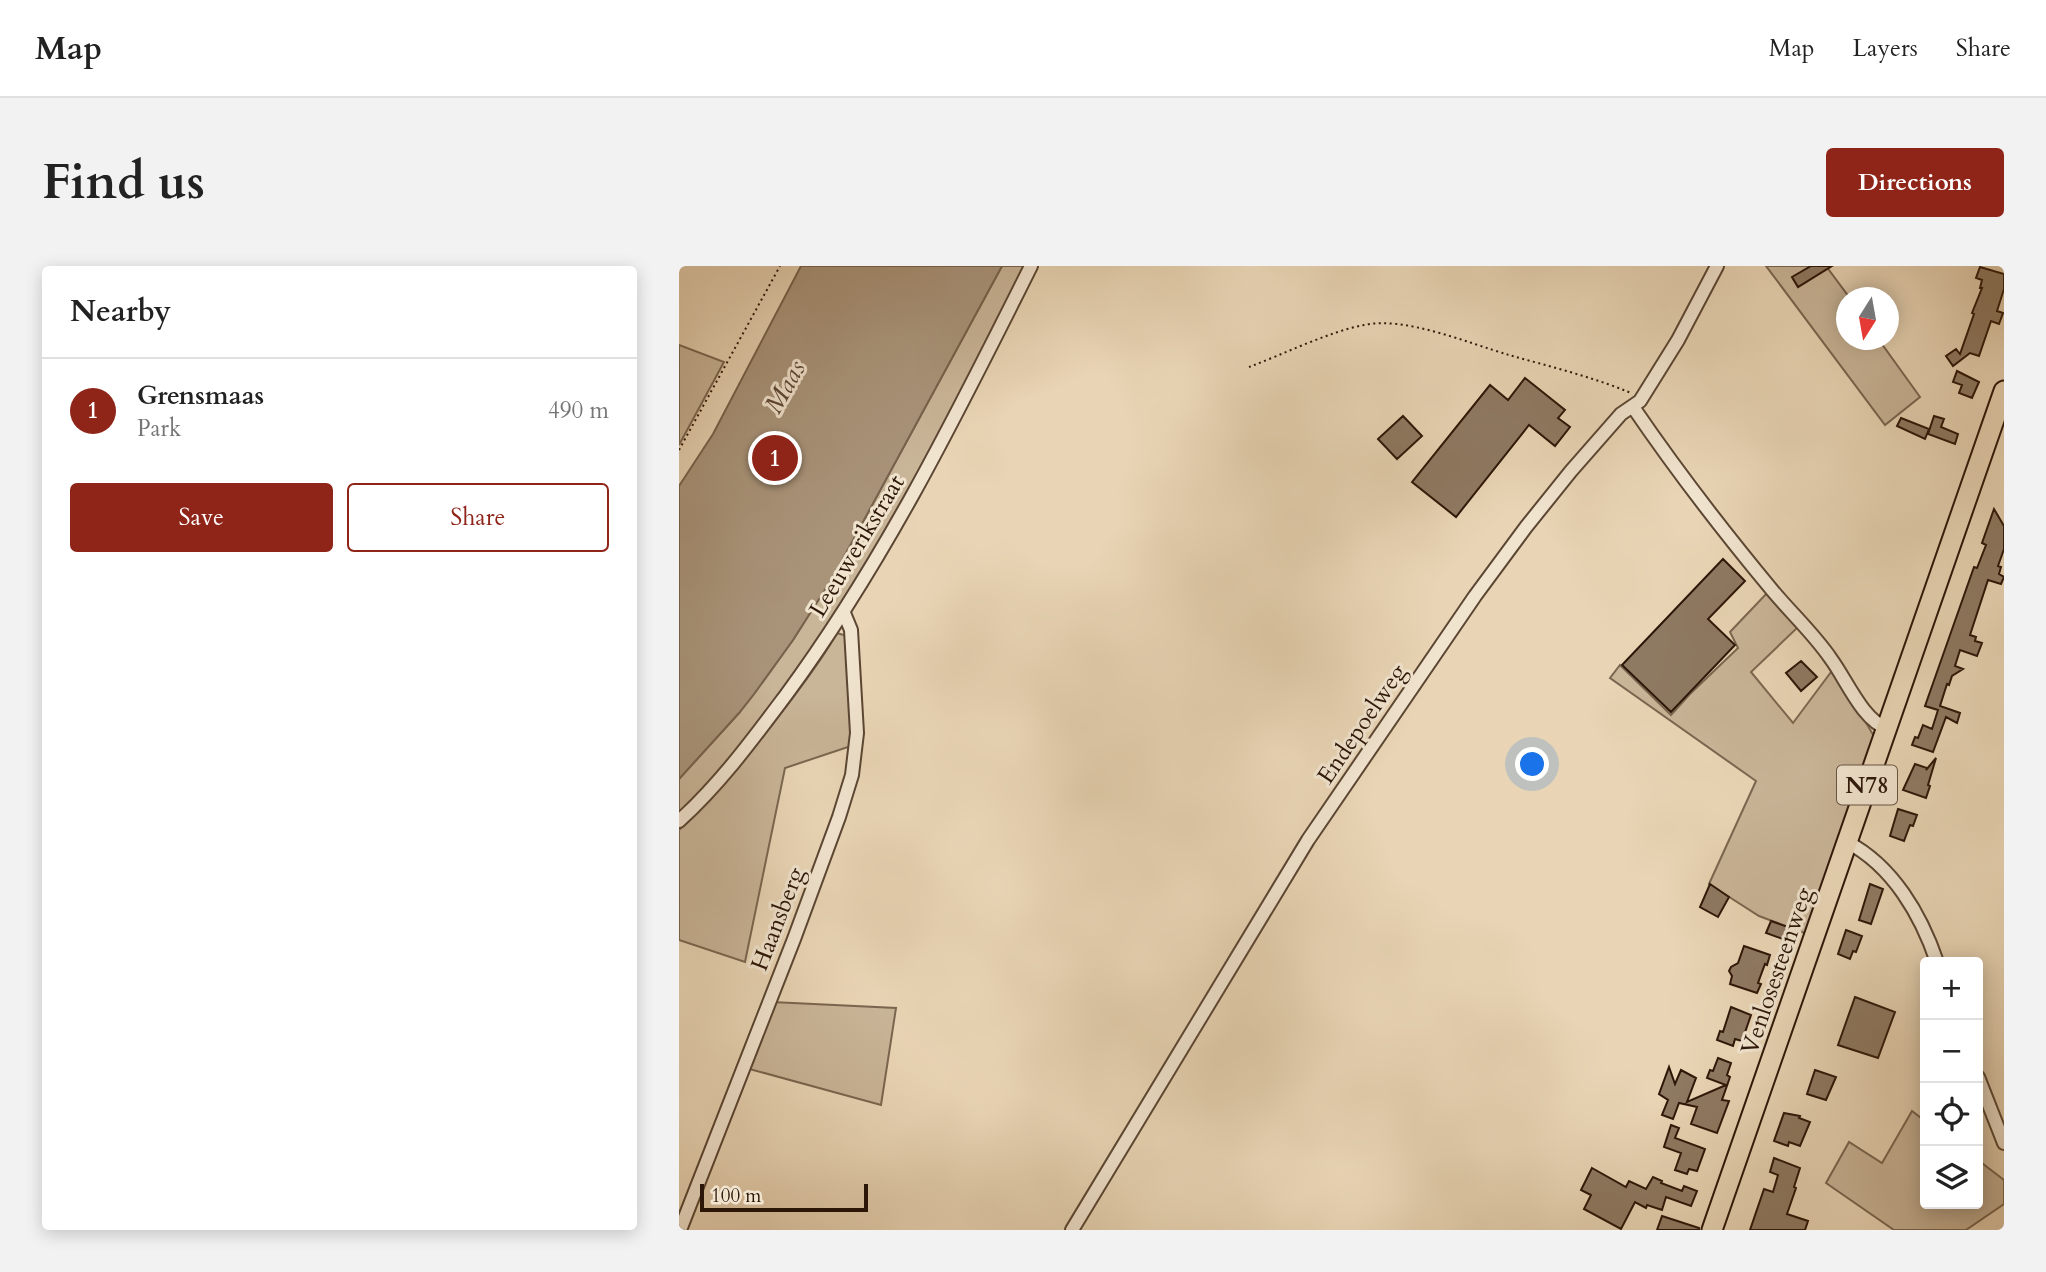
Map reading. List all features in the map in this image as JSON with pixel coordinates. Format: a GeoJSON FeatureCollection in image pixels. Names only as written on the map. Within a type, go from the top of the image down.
{"type":"FeatureCollection","features":[{"type":"Feature","properties":{"kind":"main road","name":"Venlosesteenweg"},"geometry":{"type":"LineString","coordinates":[[1712,1230],[2004,391]]}},
{"type":"Feature","properties":{"kind":"street","name":"Leeuwerikstraat"},"geometry":{"type":"LineString","coordinates":[[679,821],[752,741],[844,613],[947,434],[1031,266]]}},
{"type":"Feature","properties":{"kind":"street","name":"Endepoelweg"},"geometry":{"type":"LineString","coordinates":[[1072,1230],[1308,841],[1475,596],[1526,527],[1621,414],[1636,404],[1678,340],[1717,266]]}},
{"type":"Feature","properties":{"kind":"street"},"geometry":{"type":"LineString","coordinates":[[1636,404],[1675,470],[1771,589],[1831,657],[1868,716],[1878,726],[1887,728]]}},
{"type":"Feature","properties":{"kind":"street","name":"Haansberg"},"geometry":{"type":"LineString","coordinates":[[680,1230],[795,939],[852,775],[857,733],[851,630],[844,613]]}},
{"type":"Feature","properties":{"kind":"street"},"geometry":{"type":"LineString","coordinates":[[1847,842],[1872,859],[1910,902],[1935,957]]}},
{"type":"Feature","properties":{"kind":"street"},"geometry":{"type":"LineString","coordinates":[[1980,1083],[2004,1143]]}},
{"type":"Feature","properties":{"kind":"path"},"geometry":{"type":"LineString","coordinates":[[679,450],[780,266]]}},
{"type":"Feature","properties":{"kind":"path"},"geometry":{"type":"LineString","coordinates":[[1249,367],[1365,324],[1385,323],[1423,328],[1557,369],[1629,393],[1636,404]]}},
{"type":"Feature","properties":{"kind":"shaded area"},"geometry":{"type":"Polygon","coordinates":[[[1002,266],[1028,266],[900,511],[798,671],[718,777],[679,815],[679,779],[754,694],[793,640],[833,577],[1002,266]]]}},
{"type":"Feature","properties":{"kind":"shaded area"},"geometry":{"type":"Polygon","coordinates":[[[1766,266],[1826,266],[1842,287],[1836,287],[1836,350],[1886,350],[1920,397],[1885,425],[1766,266]]]}},
{"type":"Feature","properties":{"kind":"shaded area"},"geometry":{"type":"Polygon","coordinates":[[[679,345],[724,362],[679,445],[679,345]]]}},
{"type":"Feature","properties":{"kind":"shaded area"},"geometry":{"type":"Polygon","coordinates":[[[1768,592],[1797,628],[1751,672],[1793,723],[1834,668],[1875,738],[1807,934],[1759,916],[1709,884],[1756,781],[1610,678],[1620,665],[1671,715],[1738,648],[1730,632],[1768,592]]]}},
{"type":"Feature","properties":{"kind":"shaded area"},"geometry":{"type":"Polygon","coordinates":[[[837,633],[847,636],[851,746],[785,768],[745,962],[679,940],[679,830],[760,740],[812,672],[837,633]]]}},
{"type":"Feature","properties":{"kind":"shaded area"},"geometry":{"type":"Polygon","coordinates":[[[772,1002],[896,1008],[881,1105],[746,1068],[772,1002]]]}},
{"type":"Feature","properties":{"kind":"shaded area"},"geometry":{"type":"Polygon","coordinates":[[[1912,1111],[1920,1117],[1920,1209],[1983,1209],[1983,1164],[2004,1180],[2004,1204],[1966,1230],[1894,1230],[1826,1183],[1849,1142],[1882,1163],[1912,1111]]]}},
{"type":"Feature","properties":{"kind":"water","name":"Maas"},"geometry":{"type":"Polygon","coordinates":[[[801,266],[1002,266],[833,577],[793,640],[754,694],[679,779],[679,486],[713,434],[801,266]]]}},
{"type":"Feature","properties":{"kind":"building"},"geometry":{"type":"Polygon","coordinates":[[[1811,266],[1832,266],[1798,287],[1792,277],[1811,266]]]}},
{"type":"Feature","properties":{"kind":"building"},"geometry":{"type":"Polygon","coordinates":[[[1980,267],[2004,274],[2004,289],[1997,311],[2003,313],[1999,324],[1991,321],[1979,356],[1970,353],[1953,366],[1946,356],[1956,349],[1960,354],[1982,288],[1982,280],[1976,278],[1980,267]]]}},
{"type":"Feature","properties":{"kind":"building"},"geometry":{"type":"Polygon","coordinates":[[[1957,371],[1979,382],[1972,398],[1959,393],[1962,385],[1953,382],[1957,371]]]}},
{"type":"Feature","properties":{"kind":"building"},"geometry":{"type":"Polygon","coordinates":[[[1525,378],[1565,410],[1558,418],[1570,427],[1555,446],[1529,425],[1456,517],[1412,482],[1490,385],[1508,400],[1525,378]]]}},
{"type":"Feature","properties":{"kind":"building"},"geometry":{"type":"Polygon","coordinates":[[[1403,416],[1422,436],[1397,459],[1378,439],[1403,416]]]}},
{"type":"Feature","properties":{"kind":"building"},"geometry":{"type":"Polygon","coordinates":[[[1934,416],[1944,419],[1941,427],[1958,434],[1955,444],[1928,434],[1934,416]]]}},
{"type":"Feature","properties":{"kind":"building"},"geometry":{"type":"Polygon","coordinates":[[[1901,418],[1929,429],[1925,439],[1897,426],[1901,418]]]}},
{"type":"Feature","properties":{"kind":"building"},"geometry":{"type":"Polygon","coordinates":[[[1994,509],[2004,526],[2004,549],[1998,566],[2001,567],[1999,574],[2004,577],[2001,584],[1988,580],[1970,635],[1976,637],[1975,641],[1982,643],[1977,656],[1960,650],[1955,666],[1963,669],[1952,676],[1949,685],[1947,684],[1940,706],[1960,713],[1957,723],[1946,717],[1933,752],[1912,745],[1923,725],[1932,729],[1938,710],[1925,706],[1974,567],[1977,568],[1986,545],[1982,543],[1994,509]]]}},
{"type":"Feature","properties":{"kind":"building"},"geometry":{"type":"Polygon","coordinates":[[[1723,559],[1745,581],[1708,619],[1735,645],[1671,712],[1622,665],[1723,559]]]}},
{"type":"Feature","properties":{"kind":"building"},"geometry":{"type":"Polygon","coordinates":[[[1801,661],[1817,677],[1801,691],[1786,673],[1801,661]]]}},
{"type":"Feature","properties":{"kind":"building"},"geometry":{"type":"Polygon","coordinates":[[[1936,758],[1926,798],[1903,790],[1915,764],[1927,768],[1926,770],[1936,758]]]}},
{"type":"Feature","properties":{"kind":"building"},"geometry":{"type":"Polygon","coordinates":[[[1898,809],[1917,815],[1904,841],[1890,836],[1898,809]]]}},
{"type":"Feature","properties":{"kind":"building"},"geometry":{"type":"Polygon","coordinates":[[[1710,884],[1729,897],[1718,917],[1700,907],[1710,884]]]}},
{"type":"Feature","properties":{"kind":"building"},"geometry":{"type":"Polygon","coordinates":[[[1870,884],[1883,889],[1871,924],[1859,920],[1870,884]]]}},
{"type":"Feature","properties":{"kind":"building"},"geometry":{"type":"Polygon","coordinates":[[[1771,921],[1788,927],[1783,939],[1766,933],[1771,921]]]}},
{"type":"Feature","properties":{"kind":"building"},"geometry":{"type":"Polygon","coordinates":[[[1846,930],[1862,936],[1850,959],[1838,954],[1846,930]]]}},
{"type":"Feature","properties":{"kind":"building"},"geometry":{"type":"Polygon","coordinates":[[[1744,946],[1770,955],[1758,983],[1761,984],[1757,993],[1730,984],[1732,976],[1729,971],[1738,963],[1744,946]]]}},
{"type":"Feature","properties":{"kind":"building"},"geometry":{"type":"Polygon","coordinates":[[[1855,997],[1895,1012],[1878,1058],[1838,1045],[1855,997]]]}},
{"type":"Feature","properties":{"kind":"building"},"geometry":{"type":"Polygon","coordinates":[[[1731,1007],[1751,1015],[1742,1041],[1735,1039],[1733,1046],[1717,1040],[1720,1031],[1723,1032],[1731,1007]]]}},
{"type":"Feature","properties":{"kind":"building"},"geometry":{"type":"Polygon","coordinates":[[[1718,1058],[1731,1063],[1727,1075],[1730,1077],[1722,1100],[1729,1101],[1717,1133],[1691,1124],[1697,1107],[1679,1103],[1673,1119],[1662,1115],[1668,1100],[1659,1094],[1669,1067],[1675,1084],[1681,1070],[1696,1078],[1687,1102],[1726,1085],[1707,1078],[1718,1058]]]}},
{"type":"Feature","properties":{"kind":"building"},"geometry":{"type":"Polygon","coordinates":[[[1815,1070],[1836,1077],[1826,1100],[1807,1094],[1815,1070]]]}},
{"type":"Feature","properties":{"kind":"building"},"geometry":{"type":"Polygon","coordinates":[[[1784,1113],[1800,1116],[1799,1118],[1810,1122],[1800,1146],[1789,1142],[1788,1146],[1774,1141],[1784,1113]]]}},
{"type":"Feature","properties":{"kind":"building"},"geometry":{"type":"Polygon","coordinates":[[[1671,1125],[1679,1128],[1675,1138],[1705,1149],[1697,1171],[1689,1169],[1687,1174],[1675,1170],[1681,1153],[1664,1147],[1671,1125]]]}},
{"type":"Feature","properties":{"kind":"building"},"geometry":{"type":"Polygon","coordinates":[[[1774,1158],[1800,1168],[1787,1214],[1808,1221],[1805,1230],[1750,1230],[1764,1189],[1773,1192],[1778,1175],[1770,1172],[1774,1158]]]}},
{"type":"Feature","properties":{"kind":"building"},"geometry":{"type":"Polygon","coordinates":[[[1592,1168],[1626,1187],[1629,1181],[1646,1189],[1653,1177],[1682,1191],[1684,1186],[1697,1191],[1691,1206],[1666,1197],[1662,1210],[1647,1205],[1646,1208],[1635,1202],[1621,1229],[1584,1209],[1591,1195],[1581,1190],[1592,1168]]]}},
{"type":"Feature","properties":{"kind":"building"},"geometry":{"type":"Polygon","coordinates":[[[1662,1216],[1699,1228],[1699,1230],[1657,1230],[1662,1216]]]}},
{"type":"Feature","properties":{"kind":"place","name":"Grensmaas"},"geometry":{"type":"Point","coordinates":[775,458]}}]}
